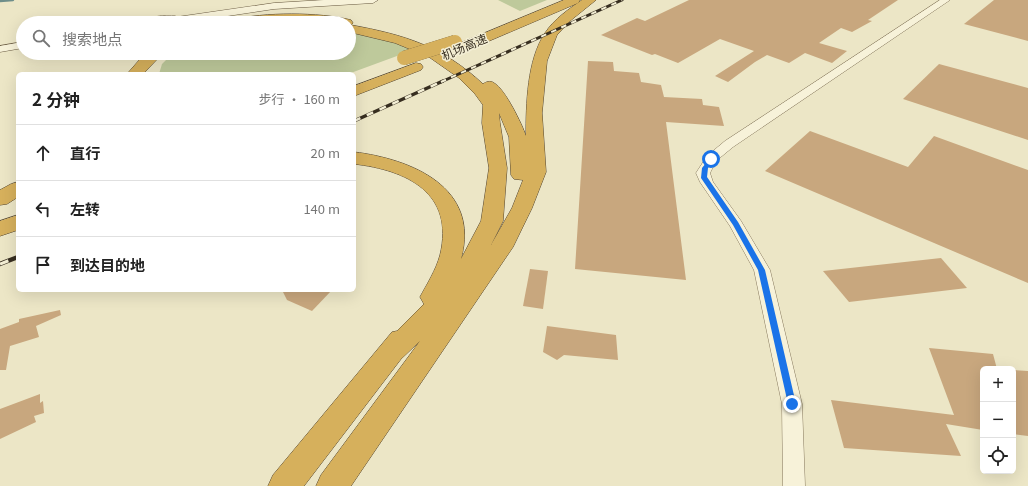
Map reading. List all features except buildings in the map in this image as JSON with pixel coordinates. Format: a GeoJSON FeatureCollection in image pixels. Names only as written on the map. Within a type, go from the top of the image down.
{"type":"FeatureCollection","features":[{"type":"Feature","properties":{"kind":"highway","name":"机场高速"},"geometry":{"type":"LineString","coordinates":[[459,44],[557,0]]}},
{"type":"Feature","properties":{"kind":"highway","name":"机场高速"},"geometry":{"type":"LineString","coordinates":[[356,81],[574,0]]}},
{"type":"Feature","properties":{"kind":"highway"},"geometry":{"type":"LineString","coordinates":[[332,486],[505,242],[522,208],[536,172],[534,113],[540,61],[551,34],[564,18],[590,0]]}},
{"type":"Feature","properties":{"kind":"highway"},"geometry":{"type":"LineString","coordinates":[[356,25],[390,32],[427,44],[442,51],[473,71],[502,102],[512,119],[522,157],[521,182],[505,242]]}},
{"type":"Feature","properties":{"kind":"highway"},"geometry":{"type":"LineString","coordinates":[[356,30],[400,40],[434,54],[464,75],[481,91],[491,105],[498,168],[492,221],[472,261],[450,290],[428,317],[393,351]]}},
{"type":"Feature","properties":{"kind":"highway"},"geometry":{"type":"LineString","coordinates":[[137,72],[147,60]]}},
{"type":"Feature","properties":{"kind":"highway"},"geometry":{"type":"LineString","coordinates":[[154,72],[155,67],[162,60]]}},
{"type":"Feature","properties":{"kind":"highway","name":"机场高速"},"geometry":{"type":"LineString","coordinates":[[356,90],[409,62]]}},
{"type":"Feature","properties":{"kind":"highway"},"geometry":{"type":"LineString","coordinates":[[356,75],[409,62]]}},
{"type":"Feature","properties":{"kind":"highway"},"geometry":{"type":"LineString","coordinates":[[284,486],[425,309],[443,277],[451,255],[454,238],[453,221],[447,204],[431,184],[410,171],[384,163],[356,158]]}},
{"type":"Feature","properties":{"kind":"highway"},"geometry":{"type":"LineString","coordinates":[[0,199],[16,189]]}},
{"type":"Feature","properties":{"kind":"highway"},"geometry":{"type":"LineString","coordinates":[[0,218],[16,212]]}},
{"type":"Feature","properties":{"kind":"highway"},"geometry":{"type":"LineString","coordinates":[[0,229],[16,223]]}},
{"type":"Feature","properties":{"kind":"highway"},"geometry":{"type":"LineString","coordinates":[[0,239],[16,233]]}},
{"type":"Feature","properties":{"kind":"main road"},"geometry":{"type":"LineString","coordinates":[[186,16],[274,3],[326,0]]}},
{"type":"Feature","properties":{"kind":"main road"},"geometry":{"type":"LineString","coordinates":[[207,16],[274,6],[373,0]]}},
{"type":"Feature","properties":{"kind":"main road"},"geometry":{"type":"LineString","coordinates":[[0,46],[16,43]]}},
{"type":"Feature","properties":{"kind":"main road"},"geometry":{"type":"LineString","coordinates":[[0,49],[16,46]]}},
{"type":"Feature","properties":{"kind":"street"},"geometry":{"type":"LineString","coordinates":[[794,486],[792,404],[762,270],[736,224],[707,182],[703,173],[711,159],[729,144],[946,0]]}},
{"type":"Feature","properties":{"kind":"green space"},"geometry":{"type":"Polygon","coordinates":[[[498,0],[547,0],[520,11],[498,0]]]}},
{"type":"Feature","properties":{"kind":"green space"},"geometry":{"type":"Polygon","coordinates":[[[356,32],[416,49],[353,72],[160,72],[162,64],[166,60],[356,60],[356,32]]]}},
{"type":"Feature","properties":{"kind":"waterway"},"geometry":{"type":"LineString","coordinates":[[0,1],[13,0]]}},
{"type":"Feature","properties":{"kind":"railway"},"geometry":{"type":"LineString","coordinates":[[441,82],[622,0]]}},
{"type":"Feature","properties":{"kind":"railway"},"geometry":{"type":"LineString","coordinates":[[356,120],[443,81]]}},
{"type":"Feature","properties":{"kind":"railway"},"geometry":{"type":"LineString","coordinates":[[0,264],[16,258]]}},
{"type":"Feature","properties":{"kind":"route"},"geometry":{"type":"LineString","coordinates":[[711,159],[703,173],[704,178],[736,224],[762,270],[792,404]]}}]}
